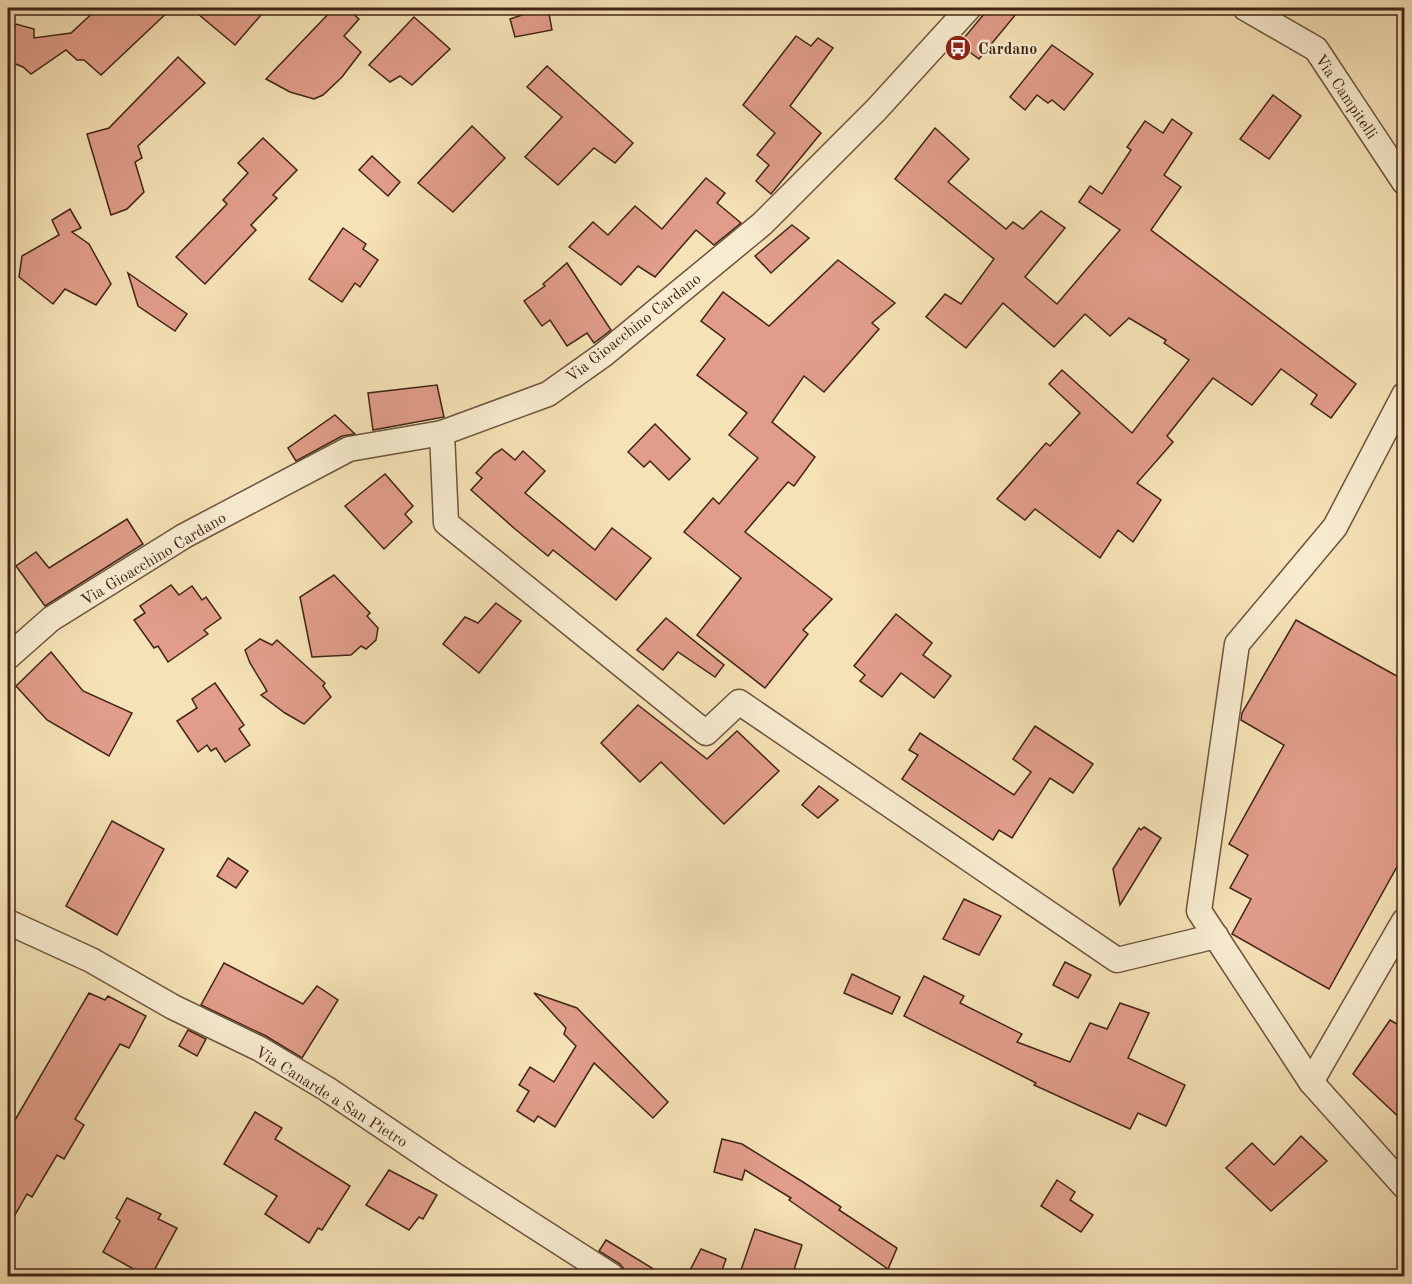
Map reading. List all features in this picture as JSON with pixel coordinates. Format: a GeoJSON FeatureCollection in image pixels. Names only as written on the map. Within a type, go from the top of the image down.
{"type":"FeatureCollection","features":[{"type":"Feature","properties":{"kind":"street","name":"Via Gioacchino Cardano"},"geometry":{"type":"LineString","coordinates":[[8,657],[51,620],[184,536],[349,449],[442,433],[548,393],[603,355],[762,224],[876,110],[969,8]]}},
{"type":"Feature","properties":{"kind":"street","name":"Via Campitelli"},"geometry":{"type":"LineString","coordinates":[[1245,8],[1316,49],[1404,182]]}},
{"type":"Feature","properties":{"kind":"street"},"geometry":{"type":"LineString","coordinates":[[1404,395],[1335,526],[1237,644],[1199,910],[1311,1082],[1404,1186]]}},
{"type":"Feature","properties":{"kind":"street"},"geometry":{"type":"LineString","coordinates":[[442,433],[446,523],[705,733],[739,702],[1117,960],[1216,936]]}},
{"type":"Feature","properties":{"kind":"street"},"geometry":{"type":"LineString","coordinates":[[1311,1082],[1404,921]]}},
{"type":"Feature","properties":{"kind":"street","name":"Via Canarde a San Pietro"},"geometry":{"type":"LineString","coordinates":[[8,922],[91,960],[173,1007],[260,1049],[327,1089],[450,1172],[612,1276]]}},
{"type":"Feature","properties":{"kind":"building"},"geometry":{"type":"Polygon","coordinates":[[[98,8],[172,8],[101,75],[84,60],[77,60],[66,50],[31,74],[23,67],[8,61],[8,32],[16,24],[34,29],[34,38],[71,33],[98,8]]]}},
{"type":"Feature","properties":{"kind":"building"},"geometry":{"type":"Polygon","coordinates":[[[191,8],[267,8],[235,45],[191,8]]]}},
{"type":"Feature","properties":{"kind":"building"},"geometry":{"type":"Polygon","coordinates":[[[334,8],[347,8],[359,19],[344,36],[361,52],[342,77],[323,95],[314,99],[290,92],[266,79],[334,8]]]}},
{"type":"Feature","properties":{"kind":"building"},"geometry":{"type":"Polygon","coordinates":[[[520,8],[548,8],[552,30],[515,37],[510,19],[522,15],[520,8]]]}},
{"type":"Feature","properties":{"kind":"building"},"geometry":{"type":"Polygon","coordinates":[[[989,8],[1021,8],[979,59],[959,44],[989,8]]]}},
{"type":"Feature","properties":{"kind":"building"},"geometry":{"type":"Polygon","coordinates":[[[414,17],[450,49],[412,85],[400,76],[390,82],[369,65],[414,17]]]}},
{"type":"Feature","properties":{"kind":"building"},"geometry":{"type":"Polygon","coordinates":[[[796,36],[811,46],[818,38],[833,48],[790,106],[821,133],[771,194],[756,181],[769,165],[757,155],[775,133],[743,105],[796,36]]]}},
{"type":"Feature","properties":{"kind":"building"},"geometry":{"type":"Polygon","coordinates":[[[1052,45],[1093,74],[1064,110],[1052,100],[1048,103],[1037,95],[1025,110],[1010,97],[1052,45]]]}},
{"type":"Feature","properties":{"kind":"building"},"geometry":{"type":"Polygon","coordinates":[[[178,57],[205,83],[138,146],[142,158],[135,162],[144,192],[127,209],[111,215],[87,134],[109,128],[178,57]]]}},
{"type":"Feature","properties":{"kind":"building"},"geometry":{"type":"Polygon","coordinates":[[[547,66],[633,143],[615,163],[594,148],[558,185],[525,157],[562,117],[527,87],[547,66]]]}},
{"type":"Feature","properties":{"kind":"building"},"geometry":{"type":"Polygon","coordinates":[[[1273,95],[1301,116],[1269,159],[1240,139],[1273,95]]]}},
{"type":"Feature","properties":{"kind":"building"},"geometry":{"type":"Polygon","coordinates":[[[1172,119],[1192,133],[1164,175],[1181,187],[1151,230],[1356,384],[1331,418],[1311,404],[1317,395],[1281,369],[1252,405],[1213,378],[1167,436],[1173,442],[1137,483],[1161,500],[1133,542],[1118,530],[1100,558],[1035,509],[1025,520],[997,499],[1046,443],[1050,446],[1080,413],[1049,384],[1062,370],[1132,433],[1189,360],[1164,343],[1166,340],[1129,318],[1110,336],[1085,314],[1054,347],[1003,303],[966,348],[926,317],[945,294],[961,304],[994,259],[895,179],[935,128],[969,159],[948,182],[1006,229],[1013,222],[1023,229],[1041,211],[1065,228],[1025,277],[1057,304],[1120,230],[1079,202],[1090,186],[1102,194],[1131,150],[1127,147],[1145,121],[1163,133],[1172,119]]]}},
{"type":"Feature","properties":{"kind":"building"},"geometry":{"type":"Polygon","coordinates":[[[472,126],[505,158],[453,212],[418,183],[472,126]]]}},
{"type":"Feature","properties":{"kind":"building"},"geometry":{"type":"Polygon","coordinates":[[[263,138],[297,170],[273,195],[277,198],[251,225],[256,230],[205,284],[176,257],[227,204],[223,200],[248,173],[238,163],[263,138]]]}},
{"type":"Feature","properties":{"kind":"building"},"geometry":{"type":"Polygon","coordinates":[[[372,156],[400,182],[388,196],[359,170],[372,156]]]}},
{"type":"Feature","properties":{"kind":"building"},"geometry":{"type":"Polygon","coordinates":[[[706,178],[725,193],[717,203],[741,223],[714,245],[696,230],[655,277],[638,266],[621,285],[569,247],[593,222],[608,235],[635,206],[662,229],[706,178]]]}},
{"type":"Feature","properties":{"kind":"building"},"geometry":{"type":"Polygon","coordinates":[[[70,209],[81,228],[72,232],[89,244],[111,284],[96,305],[65,289],[53,304],[19,277],[22,256],[59,235],[52,220],[70,209]]]}},
{"type":"Feature","properties":{"kind":"building"},"geometry":{"type":"Polygon","coordinates":[[[792,225],[809,238],[771,273],[755,256],[792,225]]]}},
{"type":"Feature","properties":{"kind":"building"},"geometry":{"type":"Polygon","coordinates":[[[343,228],[366,244],[363,249],[378,260],[360,287],[355,283],[342,302],[309,279],[343,228]]]}},
{"type":"Feature","properties":{"kind":"building"},"geometry":{"type":"Polygon","coordinates":[[[838,260],[895,303],[872,323],[879,329],[824,392],[804,376],[772,422],[815,457],[794,486],[788,482],[745,532],[832,599],[803,630],[808,634],[765,688],[697,635],[741,578],[684,532],[713,498],[719,504],[758,458],[729,435],[747,413],[697,375],[725,339],[701,321],[723,292],[769,326],[838,260]]]}},
{"type":"Feature","properties":{"kind":"building"},"geometry":{"type":"Polygon","coordinates":[[[567,263],[611,330],[594,343],[587,333],[567,346],[550,320],[542,326],[524,301],[545,286],[543,284],[567,263]]]}},
{"type":"Feature","properties":{"kind":"building"},"geometry":{"type":"Polygon","coordinates":[[[128,273],[187,314],[175,331],[138,306],[128,273]]]}},
{"type":"Feature","properties":{"kind":"building"},"geometry":{"type":"Polygon","coordinates":[[[437,385],[444,417],[373,430],[368,393],[437,385]]]}},
{"type":"Feature","properties":{"kind":"building"},"geometry":{"type":"Polygon","coordinates":[[[335,415],[355,434],[342,436],[296,461],[288,448],[335,415]]]}},
{"type":"Feature","properties":{"kind":"building"},"geometry":{"type":"Polygon","coordinates":[[[655,424],[690,459],[669,480],[650,461],[644,467],[628,452],[655,424]]]}},
{"type":"Feature","properties":{"kind":"building"},"geometry":{"type":"Polygon","coordinates":[[[502,449],[515,460],[523,451],[545,471],[525,493],[595,550],[612,528],[651,558],[616,600],[553,550],[548,556],[471,490],[482,478],[476,473],[502,449]]]}},
{"type":"Feature","properties":{"kind":"building"},"geometry":{"type":"Polygon","coordinates":[[[385,474],[413,506],[405,514],[412,522],[384,549],[345,506],[385,474]]]}},
{"type":"Feature","properties":{"kind":"building"},"geometry":{"type":"Polygon","coordinates":[[[127,519],[143,544],[45,606],[16,566],[36,552],[49,568],[127,519]]]}},
{"type":"Feature","properties":{"kind":"building"},"geometry":{"type":"Polygon","coordinates":[[[334,575],[370,613],[367,616],[378,628],[376,640],[366,649],[361,646],[351,655],[312,657],[300,597],[334,575]]]}},
{"type":"Feature","properties":{"kind":"building"},"geometry":{"type":"Polygon","coordinates":[[[171,585],[179,595],[192,586],[202,600],[206,597],[221,618],[204,630],[208,634],[168,662],[158,646],[154,648],[134,620],[145,613],[140,606],[171,585]]]}},
{"type":"Feature","properties":{"kind":"building"},"geometry":{"type":"Polygon","coordinates":[[[496,603],[521,621],[479,673],[443,644],[465,617],[478,623],[496,603]]]}},
{"type":"Feature","properties":{"kind":"building"},"geometry":{"type":"Polygon","coordinates":[[[896,614],[932,643],[923,655],[951,676],[934,698],[901,673],[882,697],[860,681],[865,675],[854,666],[896,614]]]}},
{"type":"Feature","properties":{"kind":"building"},"geometry":{"type":"Polygon","coordinates":[[[666,618],[724,665],[715,677],[678,652],[663,670],[637,650],[666,618]]]}},
{"type":"Feature","properties":{"kind":"building"},"geometry":{"type":"Polygon","coordinates":[[[1296,620],[1404,680],[1404,854],[1329,989],[1232,934],[1251,899],[1230,888],[1248,855],[1229,844],[1284,745],[1241,720],[1242,713],[1296,620]]]}},
{"type":"Feature","properties":{"kind":"building"},"geometry":{"type":"Polygon","coordinates":[[[260,639],[272,645],[277,640],[325,683],[323,686],[331,697],[304,724],[261,695],[267,691],[245,650],[260,639]]]}},
{"type":"Feature","properties":{"kind":"building"},"geometry":{"type":"Polygon","coordinates":[[[51,652],[83,691],[132,713],[109,756],[47,720],[16,686],[51,652]]]}},
{"type":"Feature","properties":{"kind":"building"},"geometry":{"type":"Polygon","coordinates":[[[215,683],[244,725],[239,729],[250,745],[225,762],[216,748],[211,751],[207,745],[198,752],[177,721],[197,708],[192,699],[215,683]]]}},
{"type":"Feature","properties":{"kind":"building"},"geometry":{"type":"Polygon","coordinates":[[[638,705],[707,759],[737,731],[779,771],[724,824],[661,762],[640,782],[601,743],[638,705]]]}},
{"type":"Feature","properties":{"kind":"building"},"geometry":{"type":"Polygon","coordinates":[[[1035,726],[1093,764],[1073,793],[1050,778],[1012,838],[999,830],[993,840],[902,779],[918,755],[909,750],[920,733],[1014,795],[1031,772],[1013,759],[1035,726]]]}},
{"type":"Feature","properties":{"kind":"building"},"geometry":{"type":"Polygon","coordinates":[[[819,786],[838,800],[818,818],[802,805],[819,786]]]}},
{"type":"Feature","properties":{"kind":"building"},"geometry":{"type":"Polygon","coordinates":[[[112,821],[164,849],[117,935],[66,906],[112,821]]]}},
{"type":"Feature","properties":{"kind":"building"},"geometry":{"type":"Polygon","coordinates":[[[1144,827],[1161,838],[1120,905],[1113,869],[1139,828],[1141,830],[1144,827]]]}},
{"type":"Feature","properties":{"kind":"building"},"geometry":{"type":"Polygon","coordinates":[[[228,858],[248,871],[236,888],[217,876],[228,858]]]}},
{"type":"Feature","properties":{"kind":"building"},"geometry":{"type":"Polygon","coordinates":[[[964,899],[1001,916],[979,955],[943,939],[964,899]]]}},
{"type":"Feature","properties":{"kind":"building"},"geometry":{"type":"Polygon","coordinates":[[[1065,962],[1091,975],[1078,998],[1053,985],[1065,962]]]}},
{"type":"Feature","properties":{"kind":"building"},"geometry":{"type":"Polygon","coordinates":[[[224,963],[303,1004],[317,986],[338,1000],[302,1058],[266,1036],[201,1005],[224,963]]]}},
{"type":"Feature","properties":{"kind":"building"},"geometry":{"type":"Polygon","coordinates":[[[852,974],[900,997],[892,1014],[844,993],[852,974]]]}},
{"type":"Feature","properties":{"kind":"building"},"geometry":{"type":"Polygon","coordinates":[[[924,976],[964,996],[960,1003],[1022,1034],[1017,1042],[1070,1062],[1090,1023],[1107,1029],[1120,1003],[1149,1013],[1128,1058],[1185,1085],[1166,1126],[1138,1113],[1130,1129],[1034,1085],[1036,1083],[904,1016],[924,976]]]}},
{"type":"Feature","properties":{"kind":"building"},"geometry":{"type":"Polygon","coordinates":[[[89,993],[105,1000],[108,996],[146,1016],[129,1048],[120,1044],[75,1119],[84,1125],[64,1159],[57,1155],[32,1197],[27,1194],[8,1227],[8,1132],[89,993]]]}},
{"type":"Feature","properties":{"kind":"building"},"geometry":{"type":"Polygon","coordinates":[[[534,993],[577,1008],[668,1102],[653,1118],[594,1063],[555,1127],[538,1116],[534,1122],[517,1111],[529,1091],[519,1085],[530,1067],[554,1082],[576,1046],[564,1034],[566,1028],[534,993]]]}},
{"type":"Feature","properties":{"kind":"building"},"geometry":{"type":"Polygon","coordinates":[[[1390,1020],[1404,1028],[1404,1122],[1353,1074],[1390,1020]]]}},
{"type":"Feature","properties":{"kind":"building"},"geometry":{"type":"Polygon","coordinates":[[[188,1030],[206,1039],[197,1056],[179,1046],[188,1030]]]}},
{"type":"Feature","properties":{"kind":"building"},"geometry":{"type":"Polygon","coordinates":[[[255,1112],[282,1128],[275,1139],[350,1186],[322,1230],[318,1228],[309,1243],[265,1214],[277,1196],[224,1164],[255,1112]]]}},
{"type":"Feature","properties":{"kind":"building"},"geometry":{"type":"Polygon","coordinates":[[[1301,1136],[1327,1161],[1271,1211],[1226,1168],[1252,1143],[1274,1165],[1301,1136]]]}},
{"type":"Feature","properties":{"kind":"building"},"geometry":{"type":"Polygon","coordinates":[[[722,1139],[742,1144],[841,1207],[839,1210],[897,1248],[888,1269],[789,1200],[791,1198],[745,1170],[742,1180],[714,1172],[722,1139]]]}},
{"type":"Feature","properties":{"kind":"building"},"geometry":{"type":"Polygon","coordinates":[[[389,1170],[437,1195],[423,1219],[419,1217],[409,1230],[366,1205],[389,1170]]]}},
{"type":"Feature","properties":{"kind":"building"},"geometry":{"type":"Polygon","coordinates":[[[1057,1180],[1075,1192],[1070,1200],[1093,1215],[1081,1232],[1041,1206],[1057,1180]]]}},
{"type":"Feature","properties":{"kind":"building"},"geometry":{"type":"Polygon","coordinates":[[[127,1198],[161,1214],[158,1219],[177,1228],[151,1276],[146,1276],[103,1252],[120,1221],[116,1218],[127,1198]]]}},
{"type":"Feature","properties":{"kind":"building"},"geometry":{"type":"Polygon","coordinates":[[[755,1229],[802,1245],[792,1276],[750,1276],[740,1273],[755,1229]]]}},
{"type":"Feature","properties":{"kind":"building"},"geometry":{"type":"Polygon","coordinates":[[[606,1240],[665,1276],[626,1276],[620,1264],[599,1251],[606,1240]]]}},
{"type":"Feature","properties":{"kind":"building"},"geometry":{"type":"Polygon","coordinates":[[[701,1249],[726,1259],[720,1276],[687,1276],[701,1249]]]}},
{"type":"Feature","properties":{"kind":"place","name":"Cardano"},"geometry":{"type":"Point","coordinates":[958,48]}}]}
